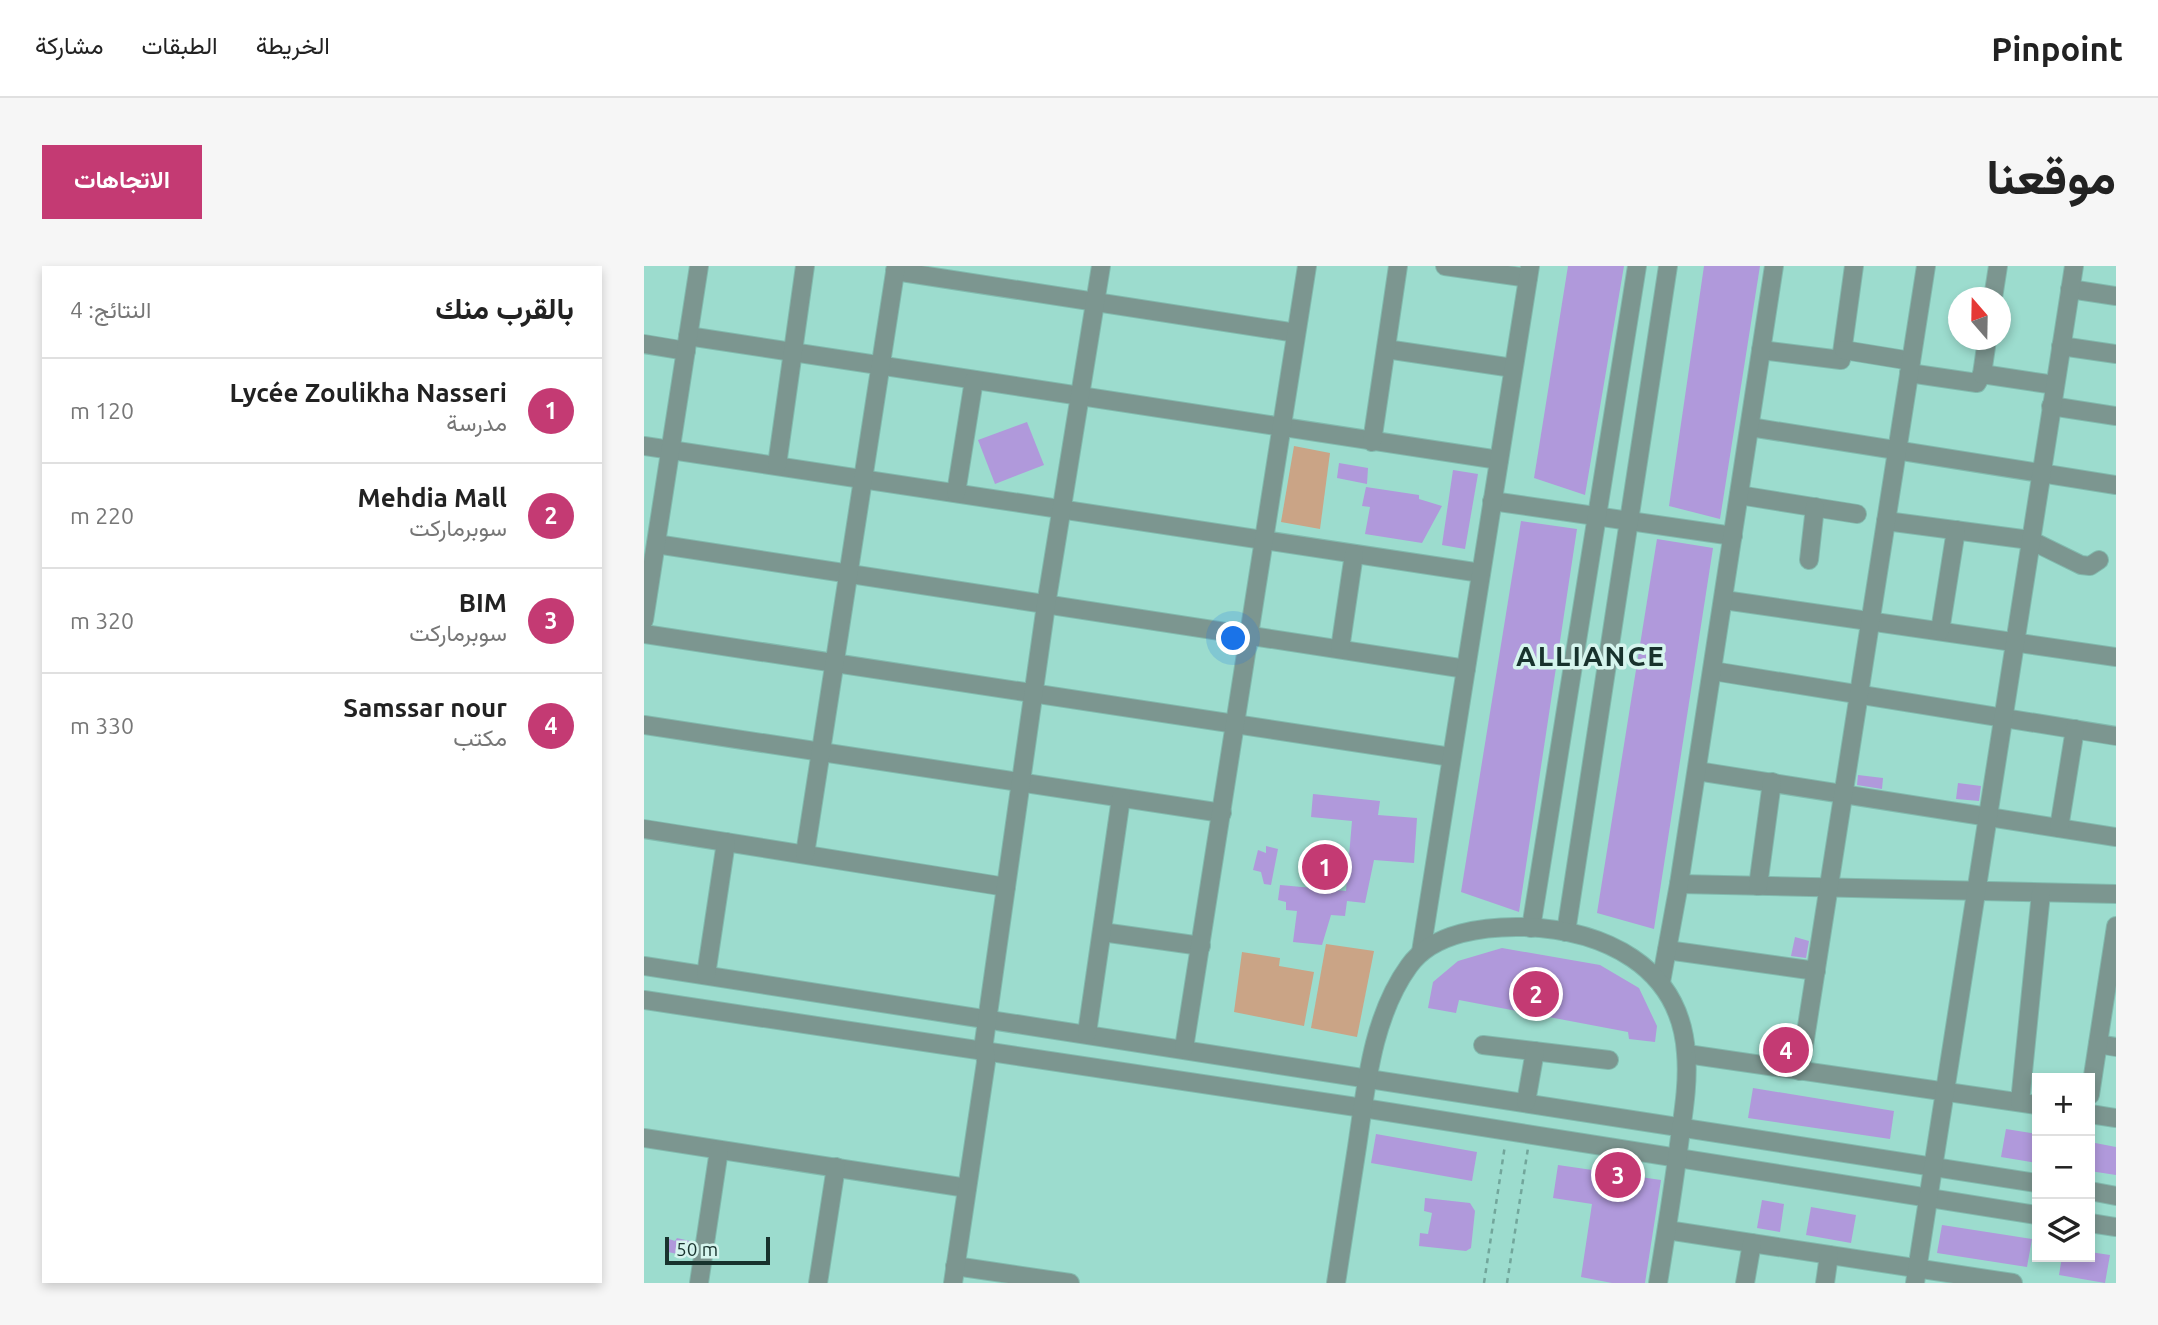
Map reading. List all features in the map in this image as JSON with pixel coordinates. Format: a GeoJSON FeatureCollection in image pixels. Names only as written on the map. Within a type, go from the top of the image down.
{"type":"FeatureCollection","features":[{"type":"Feature","properties":{"kind":"street"},"geometry":{"type":"LineString","coordinates":[[644,620],[699,266]]}},
{"type":"Feature","properties":{"kind":"street"},"geometry":{"type":"LineString","coordinates":[[777,465],[805,266]]}},
{"type":"Feature","properties":{"kind":"street"},"geometry":{"type":"LineString","coordinates":[[1070,1283],[954,1275],[986,1062],[988,1018],[1020,783],[1101,266]]}},
{"type":"Feature","properties":{"kind":"street"},"geometry":{"type":"LineString","coordinates":[[1184,1048],[1307,266]]}},
{"type":"Feature","properties":{"kind":"street"},"geometry":{"type":"LineString","coordinates":[[1372,442],[1398,266]]}},
{"type":"Feature","properties":{"kind":"street"},"geometry":{"type":"LineString","coordinates":[[1421,951],[1529,272],[1445,266]]}},
{"type":"Feature","properties":{"kind":"street"},"geometry":{"type":"LineString","coordinates":[[1531,928],[1637,266]]}},
{"type":"Feature","properties":{"kind":"street"},"geometry":{"type":"LineString","coordinates":[[1566,932],[1668,266]]}},
{"type":"Feature","properties":{"kind":"street"},"geometry":{"type":"LineString","coordinates":[[1661,982],[1713,671],[1774,266]]}},
{"type":"Feature","properties":{"kind":"street"},"geometry":{"type":"LineString","coordinates":[[1761,350],[1838,362],[1843,357],[1854,266]]}},
{"type":"Feature","properties":{"kind":"street"},"geometry":{"type":"LineString","coordinates":[[1800,1071],[1926,266]]}},
{"type":"Feature","properties":{"kind":"street"},"geometry":{"type":"LineString","coordinates":[[1995,287],[1998,266]]}},
{"type":"Feature","properties":{"kind":"street"},"geometry":{"type":"LineString","coordinates":[[1916,1276],[2074,266]]}},
{"type":"Feature","properties":{"kind":"street"},"geometry":{"type":"LineString","coordinates":[[805,854],[896,269],[1296,333]]}},
{"type":"Feature","properties":{"kind":"street"},"geometry":{"type":"LineString","coordinates":[[2070,289],[2116,296]]}},
{"type":"Feature","properties":{"kind":"street"},"geometry":{"type":"LineString","coordinates":[[644,344],[687,344],[793,352],[1282,429],[1499,460]]}},
{"type":"Feature","properties":{"kind":"street"},"geometry":{"type":"LineString","coordinates":[[2061,346],[2116,354]]}},
{"type":"Feature","properties":{"kind":"street"},"geometry":{"type":"LineString","coordinates":[[1386,349],[1513,368]]}},
{"type":"Feature","properties":{"kind":"street"},"geometry":{"type":"LineString","coordinates":[[1844,350],[1974,383],[1982,374],[1986,350]]}},
{"type":"Feature","properties":{"kind":"street"},"geometry":{"type":"LineString","coordinates":[[1982,374],[2055,385]]}},
{"type":"Feature","properties":{"kind":"street"},"geometry":{"type":"LineString","coordinates":[[956,493],[974,380]]}},
{"type":"Feature","properties":{"kind":"street"},"geometry":{"type":"LineString","coordinates":[[2051,406],[2116,416]]}},
{"type":"Feature","properties":{"kind":"street"},"geometry":{"type":"LineString","coordinates":[[1750,427],[2116,485]]}},
{"type":"Feature","properties":{"kind":"street"},"geometry":{"type":"LineString","coordinates":[[644,446],[1481,573]]}},
{"type":"Feature","properties":{"kind":"street"},"geometry":{"type":"LineString","coordinates":[[1739,495],[1857,514]]}},
{"type":"Feature","properties":{"kind":"street"},"geometry":{"type":"LineString","coordinates":[[1492,501],[1733,536]]}},
{"type":"Feature","properties":{"kind":"street"},"geometry":{"type":"LineString","coordinates":[[1809,560],[1815,507]]}},
{"type":"Feature","properties":{"kind":"street"},"geometry":{"type":"LineString","coordinates":[[1886,521],[2030,540],[2081,565],[2090,566],[2099,560]]}},
{"type":"Feature","properties":{"kind":"street"},"geometry":{"type":"LineString","coordinates":[[1940,631],[1955,530]]}},
{"type":"Feature","properties":{"kind":"street"},"geometry":{"type":"LineString","coordinates":[[656,544],[1466,669]]}},
{"type":"Feature","properties":{"kind":"street"},"geometry":{"type":"LineString","coordinates":[[1340,649],[1354,554]]}},
{"type":"Feature","properties":{"kind":"street"},"geometry":{"type":"LineString","coordinates":[[1724,600],[1870,623],[2014,640],[2116,657]]}},
{"type":"Feature","properties":{"kind":"street"},"geometry":{"type":"LineString","coordinates":[[644,634],[1451,757]]}},
{"type":"Feature","properties":{"kind":"street"},"geometry":{"type":"LineString","coordinates":[[1713,671],[2116,736]]}},
{"type":"Feature","properties":{"kind":"street"},"geometry":{"type":"LineString","coordinates":[[644,725],[1222,813]]}},
{"type":"Feature","properties":{"kind":"street"},"geometry":{"type":"LineString","coordinates":[[2059,828],[2074,729]]}},
{"type":"Feature","properties":{"kind":"street"},"geometry":{"type":"LineString","coordinates":[[1697,771],[2116,837]]}},
{"type":"Feature","properties":{"kind":"street"},"geometry":{"type":"LineString","coordinates":[[1758,886],[1772,782]]}},
{"type":"Feature","properties":{"kind":"street"},"geometry":{"type":"LineString","coordinates":[[1087,1033],[1121,798]]}},
{"type":"Feature","properties":{"kind":"street"},"geometry":{"type":"LineString","coordinates":[[644,829],[1006,887]]}},
{"type":"Feature","properties":{"kind":"street"},"geometry":{"type":"LineString","coordinates":[[706,975],[726,842]]}},
{"type":"Feature","properties":{"kind":"street"},"geometry":{"type":"LineString","coordinates":[[1679,884],[2116,894]]}},
{"type":"Feature","properties":{"kind":"street"},"geometry":{"type":"LineString","coordinates":[[1687,1054],[2028,1103],[2041,893]]}},
{"type":"Feature","properties":{"kind":"street"},"geometry":{"type":"LineString","coordinates":[[2095,1080],[2107,1045],[2116,926]]}},
{"type":"Feature","properties":{"kind":"street"},"geometry":{"type":"LineString","coordinates":[[1336,1283],[1368,1076],[1392,996],[1421,951],[1443,940],[1474,931],[1531,928],[1588,937],[1632,956],[1661,982],[1683,1028],[1687,1054],[1681,1127],[1658,1283]]}},
{"type":"Feature","properties":{"kind":"street"},"geometry":{"type":"LineString","coordinates":[[1102,932],[1201,946]]}},
{"type":"Feature","properties":{"kind":"street"},"geometry":{"type":"LineString","coordinates":[[1667,950],[1816,971]]}},
{"type":"Feature","properties":{"kind":"street"},"geometry":{"type":"LineString","coordinates":[[644,966],[1368,1076],[2032,1182]]}},
{"type":"Feature","properties":{"kind":"street"},"geometry":{"type":"LineString","coordinates":[[644,1000],[1363,1108],[2032,1214]]}},
{"type":"Feature","properties":{"kind":"street"},"geometry":{"type":"LineString","coordinates":[[1483,1045],[1608,1060]]}},
{"type":"Feature","properties":{"kind":"street"},"geometry":{"type":"LineString","coordinates":[[1526,1102],[1535,1051]]}},
{"type":"Feature","properties":{"kind":"street"},"geometry":{"type":"LineString","coordinates":[[2095,1115],[2116,1118]]}},
{"type":"Feature","properties":{"kind":"street"},"geometry":{"type":"LineString","coordinates":[[644,1139],[967,1188]]}},
{"type":"Feature","properties":{"kind":"street"},"geometry":{"type":"LineString","coordinates":[[699,1283],[719,1150]]}},
{"type":"Feature","properties":{"kind":"street"},"geometry":{"type":"LineString","coordinates":[[818,1283],[836,1167]]}},
{"type":"Feature","properties":{"kind":"street"},"geometry":{"type":"LineString","coordinates":[[2095,1192],[2116,1196]]}},
{"type":"Feature","properties":{"kind":"street"},"geometry":{"type":"LineString","coordinates":[[2095,1224],[2116,1227]]}},
{"type":"Feature","properties":{"kind":"street"},"geometry":{"type":"LineString","coordinates":[[1667,1230],[1829,1255],[1916,1276],[2001,1282]]}},
{"type":"Feature","properties":{"kind":"street"},"geometry":{"type":"LineString","coordinates":[[1745,1283],[1752,1243]]}},
{"type":"Feature","properties":{"kind":"street"},"geometry":{"type":"LineString","coordinates":[[1825,1283],[1829,1255]]}},
{"type":"Feature","properties":{"kind":"path"},"geometry":{"type":"LineString","coordinates":[[1484,1283],[1507,1131]]}},
{"type":"Feature","properties":{"kind":"path"},"geometry":{"type":"LineString","coordinates":[[1507,1283],[1530,1135]]}},
{"type":"Feature","properties":{"kind":"shaded area"},"geometry":{"type":"Polygon","coordinates":[[[1294,446],[1330,453],[1320,529],[1281,522],[1294,446]]]}},
{"type":"Feature","properties":{"kind":"shaded area"},"geometry":{"type":"Polygon","coordinates":[[[1326,944],[1374,951],[1357,1037],[1311,1028],[1326,944]]]}},
{"type":"Feature","properties":{"kind":"shaded area"},"geometry":{"type":"Polygon","coordinates":[[[1242,952],[1280,958],[1279,966],[1314,972],[1304,1026],[1234,1012],[1242,952]]]}},
{"type":"Feature","properties":{"kind":"building"},"geometry":{"type":"Polygon","coordinates":[[[1568,266],[1624,266],[1585,495],[1534,478],[1568,266]]]}},
{"type":"Feature","properties":{"kind":"building"},"geometry":{"type":"Polygon","coordinates":[[[1704,266],[1760,266],[1720,519],[1669,506],[1704,266]]]}},
{"type":"Feature","properties":{"kind":"building"},"geometry":{"type":"Polygon","coordinates":[[[1027,422],[1044,465],[995,484],[978,440],[1027,422]]]}},
{"type":"Feature","properties":{"kind":"building"},"geometry":{"type":"Polygon","coordinates":[[[1339,463],[1368,468],[1367,484],[1337,478],[1339,463]]]}},
{"type":"Feature","properties":{"kind":"building"},"geometry":{"type":"Polygon","coordinates":[[[1453,470],[1478,474],[1465,549],[1442,545],[1453,470]]]}},
{"type":"Feature","properties":{"kind":"building"},"geometry":{"type":"Polygon","coordinates":[[[1366,487],[1419,495],[1419,499],[1442,506],[1422,543],[1365,534],[1370,507],[1362,506],[1366,487]]]}},
{"type":"Feature","properties":{"kind":"building"},"geometry":{"type":"Polygon","coordinates":[[[1521,521],[1577,529],[1519,912],[1461,892],[1521,521]]]}},
{"type":"Feature","properties":{"kind":"building"},"geometry":{"type":"Polygon","coordinates":[[[1657,539],[1713,548],[1654,929],[1597,913],[1657,539]]]}},
{"type":"Feature","properties":{"kind":"building"},"geometry":{"type":"Polygon","coordinates":[[[1858,775],[1883,778],[1882,789],[1857,785],[1858,775]]]}},
{"type":"Feature","properties":{"kind":"building"},"geometry":{"type":"Polygon","coordinates":[[[1958,783],[1981,786],[1979,801],[1956,799],[1958,783]]]}},
{"type":"Feature","properties":{"kind":"building"},"geometry":{"type":"Polygon","coordinates":[[[1313,794],[1380,801],[1378,815],[1417,818],[1414,863],[1374,860],[1365,903],[1347,901],[1345,916],[1331,915],[1322,945],[1293,942],[1297,911],[1286,910],[1286,902],[1278,900],[1280,885],[1346,891],[1352,821],[1311,817],[1313,794]]]}},
{"type":"Feature","properties":{"kind":"building"},"geometry":{"type":"Polygon","coordinates":[[[1266,846],[1278,849],[1271,885],[1264,884],[1261,872],[1253,870],[1258,850],[1266,853],[1266,846]]]}},
{"type":"Feature","properties":{"kind":"building"},"geometry":{"type":"Polygon","coordinates":[[[1795,937],[1809,941],[1806,958],[1791,956],[1795,937]]]}},
{"type":"Feature","properties":{"kind":"building"},"geometry":{"type":"Polygon","coordinates":[[[1502,948],[1600,965],[1639,988],[1657,1026],[1655,1042],[1629,1039],[1628,1032],[1459,1000],[1456,1013],[1428,1008],[1433,982],[1458,961],[1502,948]]]}},
{"type":"Feature","properties":{"kind":"building"},"geometry":{"type":"Polygon","coordinates":[[[1753,1088],[1894,1111],[1890,1139],[1748,1118],[1753,1088]]]}},
{"type":"Feature","properties":{"kind":"building"},"geometry":{"type":"Polygon","coordinates":[[[2006,1129],[2032,1133],[2032,1162],[2001,1157],[2006,1129]]]}},
{"type":"Feature","properties":{"kind":"building"},"geometry":{"type":"Polygon","coordinates":[[[1376,1134],[1477,1152],[1472,1181],[1371,1163],[1376,1134]]]}},
{"type":"Feature","properties":{"kind":"building"},"geometry":{"type":"Polygon","coordinates":[[[2095,1143],[2116,1147],[2116,1175],[2095,1172],[2095,1143]]]}},
{"type":"Feature","properties":{"kind":"building"},"geometry":{"type":"Polygon","coordinates":[[[1558,1165],[1661,1180],[1645,1283],[1612,1283],[1581,1277],[1592,1204],[1553,1198],[1558,1165]]]}},
{"type":"Feature","properties":{"kind":"building"},"geometry":{"type":"Polygon","coordinates":[[[1425,1198],[1470,1203],[1475,1211],[1471,1248],[1466,1251],[1419,1246],[1420,1233],[1428,1234],[1432,1213],[1424,1211],[1425,1198]]]}},
{"type":"Feature","properties":{"kind":"building"},"geometry":{"type":"Polygon","coordinates":[[[1762,1200],[1784,1204],[1780,1232],[1757,1228],[1762,1200]]]}},
{"type":"Feature","properties":{"kind":"building"},"geometry":{"type":"Polygon","coordinates":[[[1811,1207],[1856,1215],[1851,1243],[1806,1235],[1811,1207]]]}},
{"type":"Feature","properties":{"kind":"building"},"geometry":{"type":"Polygon","coordinates":[[[1942,1225],[2032,1239],[2027,1267],[1937,1253],[1942,1225]]]}},
{"type":"Feature","properties":{"kind":"building"},"geometry":{"type":"Polygon","coordinates":[[[677,1238],[694,1242],[691,1257],[668,1252],[669,1239],[675,1241],[677,1238]]]}},
{"type":"Feature","properties":{"kind":"building"},"geometry":{"type":"Polygon","coordinates":[[[2095,1253],[2110,1255],[2105,1283],[2059,1275],[2061,1262],[2095,1262],[2095,1253]]]}},
{"type":"Feature","properties":{"kind":"place","name":"Lycée Zoulikha Nasseri"},"geometry":{"type":"Point","coordinates":[1325,867]}},
{"type":"Feature","properties":{"kind":"place","name":"Mehdia Mall"},"geometry":{"type":"Point","coordinates":[1536,994]}},
{"type":"Feature","properties":{"kind":"place","name":"Samssar nour"},"geometry":{"type":"Point","coordinates":[1786,1050]}},
{"type":"Feature","properties":{"kind":"place","name":"BIM"},"geometry":{"type":"Point","coordinates":[1618,1175]}},
{"type":"Feature","properties":{"kind":"district","name":"ALLIANCE"},"geometry":{"type":"Point","coordinates":[1591,656]}}]}
